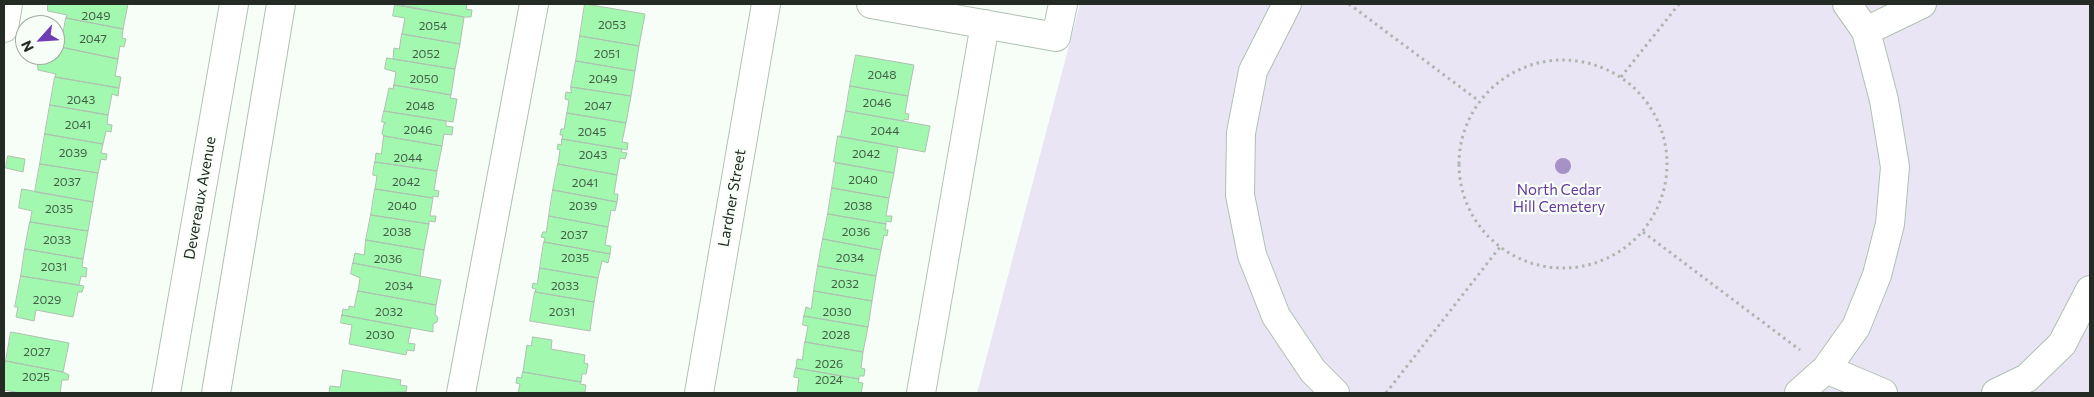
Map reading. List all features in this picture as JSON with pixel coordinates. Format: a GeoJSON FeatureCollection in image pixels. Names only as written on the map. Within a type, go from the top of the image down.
{"type":"FeatureCollection","features":[{"type":"Feature","properties":{"kind":"street"},"geometry":{"type":"LineString","coordinates":[[4,28],[8,4]]}},
{"type":"Feature","properties":{"kind":"street","name":"Devereaux Avenue"},"geometry":{"type":"LineString","coordinates":[[166,393],[234,4]]}},
{"type":"Feature","properties":{"kind":"street"},"geometry":{"type":"LineString","coordinates":[[216,393],[281,4]]}},
{"type":"Feature","properties":{"kind":"street"},"geometry":{"type":"LineString","coordinates":[[462,393],[534,4]]}},
{"type":"Feature","properties":{"kind":"street","name":"Lardner Street"},"geometry":{"type":"LineString","coordinates":[[699,393],[766,4]]}},
{"type":"Feature","properties":{"kind":"street"},"geometry":{"type":"LineString","coordinates":[[872,4],[905,7],[1056,37],[1063,4]]}},
{"type":"Feature","properties":{"kind":"street"},"geometry":{"type":"LineString","coordinates":[[1287,4],[1253,70],[1241,134],[1240,195],[1252,255],[1276,316],[1313,371],[1335,393]]}},
{"type":"Feature","properties":{"kind":"street"},"geometry":{"type":"LineString","coordinates":[[1799,393],[1826,369],[1856,327],[1876,275],[1890,224],[1895,167],[1884,100],[1866,31],[1847,4]]}},
{"type":"Feature","properties":{"kind":"street"},"geometry":{"type":"LineString","coordinates":[[1866,31],[1922,4]]}},
{"type":"Feature","properties":{"kind":"street"},"geometry":{"type":"LineString","coordinates":[[921,393],[985,24]]}},
{"type":"Feature","properties":{"kind":"street"},"geometry":{"type":"LineString","coordinates":[[1996,393],[2027,378],[2062,344],[2090,290]]}},
{"type":"Feature","properties":{"kind":"street"},"geometry":{"type":"LineString","coordinates":[[1826,369],[1883,393]]}},
{"type":"Feature","properties":{"kind":"path"},"geometry":{"type":"LineString","coordinates":[[1349,4],[1479,101]]}},
{"type":"Feature","properties":{"kind":"path"},"geometry":{"type":"LineString","coordinates":[[1621,77],[1680,4]]}},
{"type":"Feature","properties":{"kind":"path"},"geometry":{"type":"LineString","coordinates":[[1561,59],[1592,63],[1621,77],[1642,96],[1658,121],[1666,149],[1666,179],[1658,207],[1642,232],[1619,252],[1590,265],[1559,268],[1528,262],[1500,247],[1477,224],[1463,195],[1459,170],[1458,162],[1464,130],[1479,101],[1501,79],[1529,65],[1561,59]]}},
{"type":"Feature","properties":{"kind":"path"},"geometry":{"type":"LineString","coordinates":[[1642,232],[1826,369]]}},
{"type":"Feature","properties":{"kind":"path"},"geometry":{"type":"LineString","coordinates":[[1386,393],[1500,247]]}},
{"type":"Feature","properties":{"kind":"green space","name":"North Cedar Hill Cemetery"},"geometry":{"type":"Polygon","coordinates":[[[1080,4],[2090,4],[2090,393],[977,393],[1080,4]]]}},
{"type":"Feature","properties":{"kind":"building"},"geometry":{"type":"Polygon","coordinates":[[[48,4],[128,4],[123,29],[66,18],[67,15],[48,11],[48,4]]]}},
{"type":"Feature","properties":{"kind":"building"},"geometry":{"type":"Polygon","coordinates":[[[395,4],[467,4],[466,9],[472,10],[471,17],[464,17],[395,4]]]}},
{"type":"Feature","properties":{"kind":"building"},"geometry":{"type":"Polygon","coordinates":[[[585,4],[645,14],[639,46],[580,36],[585,4]]]}},
{"type":"Feature","properties":{"kind":"building"},"geometry":{"type":"Polygon","coordinates":[[[395,5],[464,17],[460,44],[402,34],[405,18],[393,16],[395,5]]]}},
{"type":"Feature","properties":{"kind":"building"},"geometry":{"type":"Polygon","coordinates":[[[66,18],[123,29],[122,38],[126,39],[124,47],[120,46],[118,59],[65,48],[66,18]]]}},
{"type":"Feature","properties":{"kind":"building"},"geometry":{"type":"Polygon","coordinates":[[[402,34],[460,44],[455,69],[393,59],[394,48],[399,49],[402,34]]]}},
{"type":"Feature","properties":{"kind":"building"},"geometry":{"type":"Polygon","coordinates":[[[580,36],[639,46],[635,71],[576,61],[580,36]]]}},
{"type":"Feature","properties":{"kind":"building"},"geometry":{"type":"Polygon","coordinates":[[[65,48],[118,59],[115,76],[121,77],[119,88],[55,77],[56,74],[38,70],[38,65],[65,65],[65,48]]]}},
{"type":"Feature","properties":{"kind":"building"},"geometry":{"type":"Polygon","coordinates":[[[856,55],[914,65],[908,96],[850,86],[856,55]]]}},
{"type":"Feature","properties":{"kind":"building"},"geometry":{"type":"Polygon","coordinates":[[[387,58],[455,69],[451,95],[394,85],[396,72],[385,69],[387,58]]]}},
{"type":"Feature","properties":{"kind":"building"},"geometry":{"type":"Polygon","coordinates":[[[576,61],[635,71],[631,96],[571,87],[576,61]]]}},
{"type":"Feature","properties":{"kind":"building"},"geometry":{"type":"Polygon","coordinates":[[[55,77],[119,88],[118,96],[112,94],[108,115],[50,105],[55,77]]]}},
{"type":"Feature","properties":{"kind":"building"},"geometry":{"type":"Polygon","coordinates":[[[394,85],[451,95],[450,98],[457,99],[453,122],[384,111],[389,88],[393,89],[394,85]]]}},
{"type":"Feature","properties":{"kind":"building"},"geometry":{"type":"Polygon","coordinates":[[[850,86],[908,96],[905,113],[909,114],[908,120],[904,119],[904,121],[846,111],[850,86]]]}},
{"type":"Feature","properties":{"kind":"building"},"geometry":{"type":"Polygon","coordinates":[[[571,87],[631,96],[626,123],[567,113],[569,100],[565,99],[566,92],[571,93],[571,87]]]}},
{"type":"Feature","properties":{"kind":"building"},"geometry":{"type":"Polygon","coordinates":[[[50,105],[108,115],[107,124],[112,125],[111,132],[106,131],[103,144],[45,134],[50,105]]]}},
{"type":"Feature","properties":{"kind":"building"},"geometry":{"type":"Polygon","coordinates":[[[384,111],[446,121],[446,126],[453,127],[452,135],[444,134],[442,146],[384,136],[382,134],[384,124],[386,123],[382,122],[384,111]]]}},
{"type":"Feature","properties":{"kind":"building"},"geometry":{"type":"Polygon","coordinates":[[[846,111],[930,126],[925,152],[841,137],[846,111]]]}},
{"type":"Feature","properties":{"kind":"building"},"geometry":{"type":"Polygon","coordinates":[[[567,113],[626,123],[622,142],[628,143],[627,150],[562,139],[563,135],[560,135],[561,129],[564,129],[567,113]]]}},
{"type":"Feature","properties":{"kind":"building"},"geometry":{"type":"Polygon","coordinates":[[[45,134],[103,144],[101,153],[107,154],[106,160],[101,159],[98,173],[40,164],[45,134]]]}},
{"type":"Feature","properties":{"kind":"building"},"geometry":{"type":"Polygon","coordinates":[[[384,136],[442,146],[437,171],[375,162],[376,153],[381,154],[384,136]]]}},
{"type":"Feature","properties":{"kind":"building"},"geometry":{"type":"Polygon","coordinates":[[[838,136],[898,147],[894,173],[834,162],[838,136]]]}},
{"type":"Feature","properties":{"kind":"building"},"geometry":{"type":"Polygon","coordinates":[[[562,139],[622,149],[621,152],[627,153],[625,159],[620,158],[617,175],[558,164],[560,150],[557,149],[558,144],[561,145],[562,139]]]}},
{"type":"Feature","properties":{"kind":"building"},"geometry":{"type":"Polygon","coordinates":[[[8,156],[25,159],[23,172],[6,168],[8,156]]]}},
{"type":"Feature","properties":{"kind":"building"},"geometry":{"type":"Polygon","coordinates":[[[375,162],[437,171],[434,190],[439,191],[438,197],[433,196],[433,198],[375,189],[377,176],[373,175],[375,162]]]}},
{"type":"Feature","properties":{"kind":"building"},"geometry":{"type":"Polygon","coordinates":[[[836,163],[894,173],[889,198],[832,188],[836,163]]]}},
{"type":"Feature","properties":{"kind":"building"},"geometry":{"type":"Polygon","coordinates":[[[40,164],[98,173],[93,202],[35,192],[40,164]]]}},
{"type":"Feature","properties":{"kind":"building"},"geometry":{"type":"Polygon","coordinates":[[[558,164],[617,175],[614,194],[618,194],[617,202],[553,190],[558,164]]]}},
{"type":"Feature","properties":{"kind":"building"},"geometry":{"type":"Polygon","coordinates":[[[832,188],[889,198],[886,216],[892,216],[891,222],[886,221],[886,224],[828,214],[832,188]]]}},
{"type":"Feature","properties":{"kind":"building"},"geometry":{"type":"Polygon","coordinates":[[[22,189],[93,202],[88,231],[30,222],[32,211],[19,208],[22,189]]]}},
{"type":"Feature","properties":{"kind":"building"},"geometry":{"type":"Polygon","coordinates":[[[375,189],[433,198],[430,216],[436,216],[435,222],[429,221],[429,224],[371,215],[375,189]]]}},
{"type":"Feature","properties":{"kind":"building"},"geometry":{"type":"Polygon","coordinates":[[[553,190],[617,202],[615,211],[611,210],[608,227],[549,216],[553,190]]]}},
{"type":"Feature","properties":{"kind":"building"},"geometry":{"type":"Polygon","coordinates":[[[828,214],[886,224],[887,236],[884,235],[881,250],[823,239],[828,214]]]}},
{"type":"Feature","properties":{"kind":"building"},"geometry":{"type":"Polygon","coordinates":[[[371,215],[429,224],[424,250],[366,240],[371,215]]]}},
{"type":"Feature","properties":{"kind":"building"},"geometry":{"type":"Polygon","coordinates":[[[549,216],[608,227],[605,245],[611,246],[610,254],[544,242],[545,238],[541,237],[543,232],[546,232],[549,216]]]}},
{"type":"Feature","properties":{"kind":"building"},"geometry":{"type":"Polygon","coordinates":[[[30,222],[88,231],[83,259],[25,249],[30,222]]]}},
{"type":"Feature","properties":{"kind":"building"},"geometry":{"type":"Polygon","coordinates":[[[823,239],[881,250],[876,276],[818,266],[823,239]]]}},
{"type":"Feature","properties":{"kind":"building"},"geometry":{"type":"Polygon","coordinates":[[[366,240],[424,250],[420,276],[353,263],[355,253],[364,255],[366,240]]]}},
{"type":"Feature","properties":{"kind":"building"},"geometry":{"type":"Polygon","coordinates":[[[544,242],[610,254],[608,263],[602,261],[598,278],[540,268],[544,242]]]}},
{"type":"Feature","properties":{"kind":"building"},"geometry":{"type":"Polygon","coordinates":[[[25,249],[83,259],[82,267],[87,268],[86,277],[81,276],[79,285],[21,276],[25,249]]]}},
{"type":"Feature","properties":{"kind":"building"},"geometry":{"type":"Polygon","coordinates":[[[353,263],[441,280],[436,305],[358,291],[360,278],[351,274],[353,263]]]}},
{"type":"Feature","properties":{"kind":"building"},"geometry":{"type":"Polygon","coordinates":[[[818,266],[876,276],[872,301],[814,291],[818,266]]]}},
{"type":"Feature","properties":{"kind":"building"},"geometry":{"type":"Polygon","coordinates":[[[540,268],[598,278],[594,302],[535,292],[536,289],[532,288],[533,283],[537,284],[540,268]]]}},
{"type":"Feature","properties":{"kind":"building"},"geometry":{"type":"Polygon","coordinates":[[[21,276],[84,286],[82,292],[78,292],[73,317],[36,310],[34,321],[16,317],[18,307],[15,307],[21,276]]]}},
{"type":"Feature","properties":{"kind":"building"},"geometry":{"type":"Polygon","coordinates":[[[358,291],[436,305],[435,314],[438,318],[437,322],[433,324],[433,332],[342,315],[343,309],[349,310],[349,306],[354,307],[358,291]]]}},
{"type":"Feature","properties":{"kind":"building"},"geometry":{"type":"Polygon","coordinates":[[[814,291],[872,301],[868,327],[804,316],[806,307],[811,309],[814,291]]]}},
{"type":"Feature","properties":{"kind":"building"},"geometry":{"type":"Polygon","coordinates":[[[535,292],[594,302],[590,331],[530,321],[535,292]]]}},
{"type":"Feature","properties":{"kind":"building"},"geometry":{"type":"Polygon","coordinates":[[[342,315],[411,328],[408,343],[415,344],[414,351],[407,350],[406,355],[349,344],[352,325],[341,323],[342,315]]]}},
{"type":"Feature","properties":{"kind":"building"},"geometry":{"type":"Polygon","coordinates":[[[804,316],[868,327],[863,352],[805,342],[808,326],[803,325],[804,316]]]}},
{"type":"Feature","properties":{"kind":"building"},"geometry":{"type":"Polygon","coordinates":[[[11,332],[69,343],[63,372],[6,361],[11,332]]]}},
{"type":"Feature","properties":{"kind":"building"},"geometry":{"type":"Polygon","coordinates":[[[533,337],[552,340],[551,349],[585,355],[584,363],[588,364],[586,374],[582,374],[581,382],[523,372],[527,345],[531,346],[533,337]]]}},
{"type":"Feature","properties":{"kind":"building"},"geometry":{"type":"Polygon","coordinates":[[[805,342],[863,352],[861,368],[865,369],[864,376],[859,376],[859,379],[796,368],[797,359],[802,360],[805,342]]]}},
{"type":"Feature","properties":{"kind":"building"},"geometry":{"type":"Polygon","coordinates":[[[6,361],[63,372],[69,375],[68,380],[62,380],[60,393],[21,393],[4,390],[4,367],[6,361]]]}},
{"type":"Feature","properties":{"kind":"building"},"geometry":{"type":"Polygon","coordinates":[[[796,368],[859,379],[858,382],[863,383],[861,393],[797,393],[799,378],[794,377],[796,368]]]}},
{"type":"Feature","properties":{"kind":"building"},"geometry":{"type":"Polygon","coordinates":[[[343,370],[401,380],[400,385],[407,386],[406,392],[329,393],[330,386],[340,387],[343,370]]]}},
{"type":"Feature","properties":{"kind":"building"},"geometry":{"type":"Polygon","coordinates":[[[523,372],[581,382],[580,384],[586,385],[585,392],[518,393],[520,384],[516,383],[517,377],[521,378],[523,372]]]}}]}
